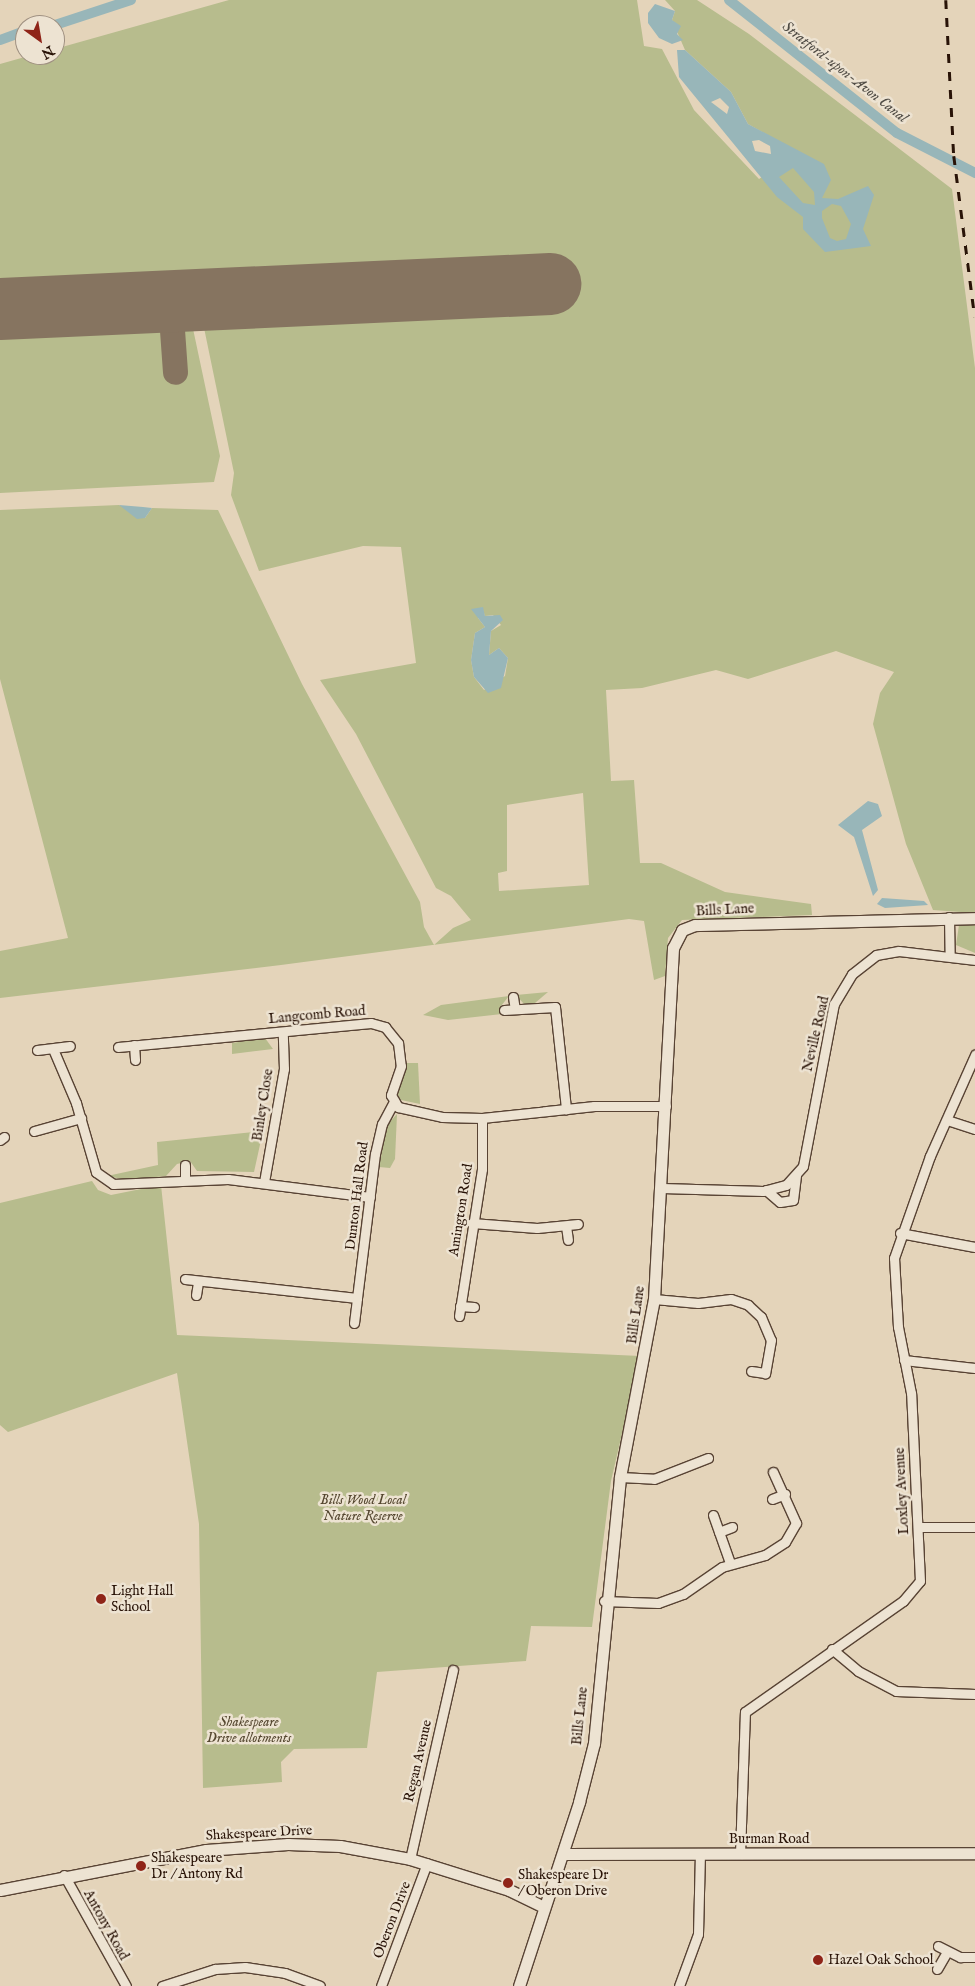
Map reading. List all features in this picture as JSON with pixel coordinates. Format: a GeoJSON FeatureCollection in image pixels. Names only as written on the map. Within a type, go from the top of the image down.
{"type":"FeatureCollection","features":[{"type":"Feature","properties":{"kind":"street","name":"Bills Lane"},"geometry":{"type":"LineString","coordinates":[[519,1986],[563,1854],[594,1743],[604,1601],[620,1477],[654,1299],[662,1188],[673,948],[682,930],[695,926],[949,917],[975,918]]}},
{"type":"Feature","properties":{"kind":"street"},"geometry":{"type":"LineString","coordinates":[[949,917],[950,956]]}},
{"type":"Feature","properties":{"kind":"street","name":"Neville Road"},"geometry":{"type":"LineString","coordinates":[[662,1188],[766,1190],[779,1188],[796,1175],[803,1166],[834,1004],[841,988],[876,955],[899,951],[975,960]]}},
{"type":"Feature","properties":{"kind":"street"},"geometry":{"type":"LineString","coordinates":[[513,997],[515,1009]]}},
{"type":"Feature","properties":{"kind":"street"},"geometry":{"type":"LineString","coordinates":[[504,1010],[555,1007],[566,1109]]}},
{"type":"Feature","properties":{"kind":"street","name":"Langcomb Road"},"geometry":{"type":"LineString","coordinates":[[118,1047],[371,1023],[385,1028],[398,1043],[401,1055],[394,1101]]}},
{"type":"Feature","properties":{"kind":"street","name":"Binley Close"},"geometry":{"type":"LineString","coordinates":[[264,1182],[284,1069],[283,1032]]}},
{"type":"Feature","properties":{"kind":"street"},"geometry":{"type":"LineString","coordinates":[[37,1050],[70,1046]]}},
{"type":"Feature","properties":{"kind":"street"},"geometry":{"type":"LineString","coordinates":[[134,1046],[135,1060]]}},
{"type":"Feature","properties":{"kind":"street"},"geometry":{"type":"LineString","coordinates":[[54,1049],[81,1118],[101,1178],[122,1186],[185,1178],[264,1182],[300,1191],[370,1197]]}},
{"type":"Feature","properties":{"kind":"street","name":"Loxley Avenue"},"geometry":{"type":"LineString","coordinates":[[740,1854],[745,1712],[913,1592],[920,1580],[911,1393],[893,1289],[900,1233],[975,1055]]}},
{"type":"Feature","properties":{"kind":"street"},"geometry":{"type":"LineString","coordinates":[[394,1101],[398,1107],[442,1117],[482,1118],[566,1109],[666,1106]]}},
{"type":"Feature","properties":{"kind":"street","name":"Dunton Hall Road"},"geometry":{"type":"LineString","coordinates":[[354,1323],[370,1197],[382,1124],[394,1101]]}},
{"type":"Feature","properties":{"kind":"street"},"geometry":{"type":"LineString","coordinates":[[34,1131],[81,1118]]}},
{"type":"Feature","properties":{"kind":"street","name":"Amington Road"},"geometry":{"type":"LineString","coordinates":[[459,1316],[472,1223],[482,1169],[482,1118]]}},
{"type":"Feature","properties":{"kind":"street"},"geometry":{"type":"LineString","coordinates":[[947,1120],[975,1129]]}},
{"type":"Feature","properties":{"kind":"street"},"geometry":{"type":"LineString","coordinates":[[185,1165],[185,1178]]}},
{"type":"Feature","properties":{"kind":"street","name":"Neville Road"},"geometry":{"type":"LineString","coordinates":[[766,1190],[780,1202],[793,1200],[796,1175]]}},
{"type":"Feature","properties":{"kind":"street"},"geometry":{"type":"LineString","coordinates":[[472,1223],[566,1226],[578,1224]]}},
{"type":"Feature","properties":{"kind":"street"},"geometry":{"type":"LineString","coordinates":[[566,1226],[568,1240]]}},
{"type":"Feature","properties":{"kind":"street"},"geometry":{"type":"LineString","coordinates":[[900,1233],[975,1247]]}},
{"type":"Feature","properties":{"kind":"street"},"geometry":{"type":"LineString","coordinates":[[185,1280],[357,1298]]}},
{"type":"Feature","properties":{"kind":"street"},"geometry":{"type":"LineString","coordinates":[[196,1295],[198,1282]]}},
{"type":"Feature","properties":{"kind":"street"},"geometry":{"type":"LineString","coordinates":[[654,1299],[698,1303],[731,1299],[748,1305],[761,1317],[771,1340],[765,1373],[751,1371]]}},
{"type":"Feature","properties":{"kind":"street"},"geometry":{"type":"LineString","coordinates":[[460,1306],[474,1306]]}},
{"type":"Feature","properties":{"kind":"street"},"geometry":{"type":"LineString","coordinates":[[904,1360],[975,1368]]}},
{"type":"Feature","properties":{"kind":"street"},"geometry":{"type":"LineString","coordinates":[[620,1477],[654,1479],[708,1458]]}},
{"type":"Feature","properties":{"kind":"street"},"geometry":{"type":"LineString","coordinates":[[604,1601],[658,1603],[730,1563],[765,1555],[786,1542],[796,1523],[785,1494],[773,1472]]}},
{"type":"Feature","properties":{"kind":"street"},"geometry":{"type":"LineString","coordinates":[[772,1499],[785,1494]]}},
{"type":"Feature","properties":{"kind":"street"},"geometry":{"type":"LineString","coordinates":[[713,1515],[730,1563]]}},
{"type":"Feature","properties":{"kind":"street"},"geometry":{"type":"LineString","coordinates":[[918,1527],[975,1526]]}},
{"type":"Feature","properties":{"kind":"street"},"geometry":{"type":"LineString","coordinates":[[719,1532],[732,1527]]}},
{"type":"Feature","properties":{"kind":"street"},"geometry":{"type":"LineString","coordinates":[[832,1649],[858,1671],[896,1691],[975,1694]]}},
{"type":"Feature","properties":{"kind":"street","name":"Regan Avenue"},"geometry":{"type":"LineString","coordinates":[[410,1859],[453,1670]]}},
{"type":"Feature","properties":{"kind":"street","name":"Shakespeare Drive"},"geometry":{"type":"LineString","coordinates":[[0,1890],[64,1876],[206,1850],[288,1844],[340,1846],[427,1863],[509,1890],[544,1907]]}},
{"type":"Feature","properties":{"kind":"street","name":"Burman Road"},"geometry":{"type":"LineString","coordinates":[[563,1854],[975,1853]]}},
{"type":"Feature","properties":{"kind":"street"},"geometry":{"type":"LineString","coordinates":[[679,1986],[698,1934],[700,1854]]}},
{"type":"Feature","properties":{"kind":"street","name":"Oberon Drive"},"geometry":{"type":"LineString","coordinates":[[381,1986],[427,1863]]}},
{"type":"Feature","properties":{"kind":"street","name":"Antony Road"},"geometry":{"type":"LineString","coordinates":[[64,1876],[126,1986]]}},
{"type":"Feature","properties":{"kind":"street"},"geometry":{"type":"LineString","coordinates":[[938,1946],[947,1952],[975,1957]]}},
{"type":"Feature","properties":{"kind":"street"},"geometry":{"type":"LineString","coordinates":[[937,1969],[947,1952]]}},
{"type":"Feature","properties":{"kind":"street"},"geometry":{"type":"LineString","coordinates":[[162,1986],[215,1969],[245,1967],[286,1973],[320,1986]]}},
{"type":"Feature","properties":{"kind":"green space"},"geometry":{"type":"Polygon","coordinates":[[[229,0],[637,0],[644,46],[662,49],[694,110],[759,179],[800,153],[748,124],[731,92],[685,50],[672,20],[675,11],[665,0],[697,0],[749,34],[952,189],[975,368],[975,913],[933,910],[906,844],[873,724],[880,693],[894,672],[836,651],[748,679],[716,670],[642,688],[606,690],[611,781],[634,780],[640,863],[661,863],[725,892],[811,904],[812,915],[682,920],[668,938],[665,976],[654,980],[644,921],[629,919],[434,945],[453,928],[471,920],[451,896],[436,888],[356,734],[320,680],[416,663],[401,547],[363,546],[259,571],[231,495],[234,473],[203,323],[192,324],[220,456],[214,482],[0,493],[0,64],[15,60],[15,65],[65,65],[65,46],[229,0]],[[482,607],[478,618],[485,627],[475,633],[471,660],[474,677],[484,690],[505,676],[508,658],[499,648],[489,655],[491,631],[501,625],[493,615],[485,616],[482,607]],[[583,793],[507,805],[507,871],[498,873],[499,891],[589,885],[583,793]]]}},
{"type":"Feature","properties":{"kind":"green space"},"geometry":{"type":"Polygon","coordinates":[[[119,505],[145,518],[152,508],[218,510],[302,684],[420,902],[424,927],[434,945],[0,998],[0,951],[68,938],[0,679],[0,510],[119,505]]]}},
{"type":"Feature","properties":{"kind":"green space"},"geometry":{"type":"Polygon","coordinates":[[[959,925],[975,925],[975,953],[956,945],[959,925]]]}},
{"type":"Feature","properties":{"kind":"green space"},"geometry":{"type":"Polygon","coordinates":[[[548,992],[535,1003],[524,1004],[516,995],[548,992]]]}},
{"type":"Feature","properties":{"kind":"green space"},"geometry":{"type":"Polygon","coordinates":[[[509,996],[501,1006],[502,1014],[448,1020],[423,1015],[441,1005],[509,996]]]}},
{"type":"Feature","properties":{"kind":"green space"},"geometry":{"type":"Polygon","coordinates":[[[265,1038],[273,1049],[232,1054],[232,1043],[265,1038]]]}},
{"type":"Feature","properties":{"kind":"green space"},"geometry":{"type":"Polygon","coordinates":[[[407,1063],[418,1063],[420,1104],[401,1100],[397,1094],[407,1063]]]}},
{"type":"Feature","properties":{"kind":"green space"},"geometry":{"type":"Polygon","coordinates":[[[397,1114],[395,1159],[390,1168],[379,1167],[387,1125],[397,1114]]]}},
{"type":"Feature","properties":{"kind":"green space"},"geometry":{"type":"Polygon","coordinates":[[[263,1131],[254,1172],[197,1171],[190,1161],[177,1164],[166,1176],[127,1180],[107,1176],[158,1165],[157,1142],[263,1131]]]}},
{"type":"Feature","properties":{"kind":"green space","name":"Bills Wood Local Nature Reserve"},"geometry":{"type":"Polygon","coordinates":[[[92,1181],[98,1190],[111,1195],[161,1185],[177,1335],[640,1356],[611,1481],[592,1627],[531,1626],[526,1661],[377,1672],[367,1748],[294,1749],[281,1762],[282,1782],[203,1788],[199,1524],[177,1373],[8,1432],[0,1425],[0,1203],[92,1181]]]}},
{"type":"Feature","properties":{"kind":"water"},"geometry":{"type":"Polygon","coordinates":[[[655,4],[675,11],[672,20],[681,26],[677,34],[683,40],[672,44],[659,38],[648,23],[648,13],[655,4]]]}},
{"type":"Feature","properties":{"kind":"water"},"geometry":{"type":"Polygon","coordinates":[[[677,50],[685,50],[731,92],[748,124],[824,164],[831,180],[822,198],[838,199],[868,186],[874,195],[863,229],[871,246],[825,252],[803,229],[803,217],[777,197],[679,77],[677,50]],[[720,98],[711,102],[727,114],[729,107],[720,98]],[[759,140],[752,141],[755,151],[771,154],[770,146],[759,140]],[[793,168],[779,177],[803,203],[815,205],[814,192],[793,168]],[[832,204],[822,211],[822,218],[830,238],[837,241],[846,239],[851,224],[841,206],[832,204]]]}},
{"type":"Feature","properties":{"kind":"water"},"geometry":{"type":"Polygon","coordinates":[[[119,505],[152,508],[145,518],[137,519],[119,505]]]}},
{"type":"Feature","properties":{"kind":"water"},"geometry":{"type":"Polygon","coordinates":[[[483,607],[485,616],[500,615],[503,620],[491,631],[489,655],[499,648],[508,658],[501,688],[488,693],[474,677],[471,660],[475,633],[485,627],[471,609],[483,607]]]}},
{"type":"Feature","properties":{"kind":"water"},"geometry":{"type":"Polygon","coordinates":[[[868,801],[878,804],[882,816],[862,830],[878,890],[873,896],[854,837],[838,825],[868,801]]]}},
{"type":"Feature","properties":{"kind":"water"},"geometry":{"type":"Polygon","coordinates":[[[882,898],[924,901],[928,905],[885,908],[877,904],[882,898]]]}},
{"type":"Feature","properties":{"kind":"waterway","name":"Stratford-upon-Avon Canal"},"geometry":{"type":"LineString","coordinates":[[65,22],[131,0]]}},
{"type":"Feature","properties":{"kind":"waterway","name":"Stratford-upon-Avon Canal"},"geometry":{"type":"LineString","coordinates":[[729,0],[897,133],[975,173]]}},
{"type":"Feature","properties":{"kind":"waterway","name":"Stratford-upon-Avon Canal"},"geometry":{"type":"LineString","coordinates":[[0,40],[15,35]]}},
{"type":"Feature","properties":{"kind":"taxiway"},"geometry":{"type":"LineString","coordinates":[[170,302],[175,372]]}},
{"type":"Feature","properties":{"kind":"runway"},"geometry":{"type":"LineString","coordinates":[[0,309],[550,284]]}},
{"type":"Feature","properties":{"kind":"railway"},"geometry":{"type":"LineString","coordinates":[[946,0],[954,156],[975,317]]}},
{"type":"Feature","properties":{"kind":"place","name":"Light Hall School"},"geometry":{"type":"Point","coordinates":[101,1599]}},
{"type":"Feature","properties":{"kind":"place","name":"Shakespeare Dr / Antony Rd"},"geometry":{"type":"Point","coordinates":[141,1866]}},
{"type":"Feature","properties":{"kind":"place","name":"Shakespeare Dr / Oberon Drive"},"geometry":{"type":"Point","coordinates":[508,1883]}},
{"type":"Feature","properties":{"kind":"place","name":"Hazel Oak School"},"geometry":{"type":"Point","coordinates":[818,1960]}},
{"type":"Feature","properties":{"kind":"park label","name":"Shakespeare Drive allotments"},"geometry":{"type":"Point","coordinates":[249,1730]}}]}
